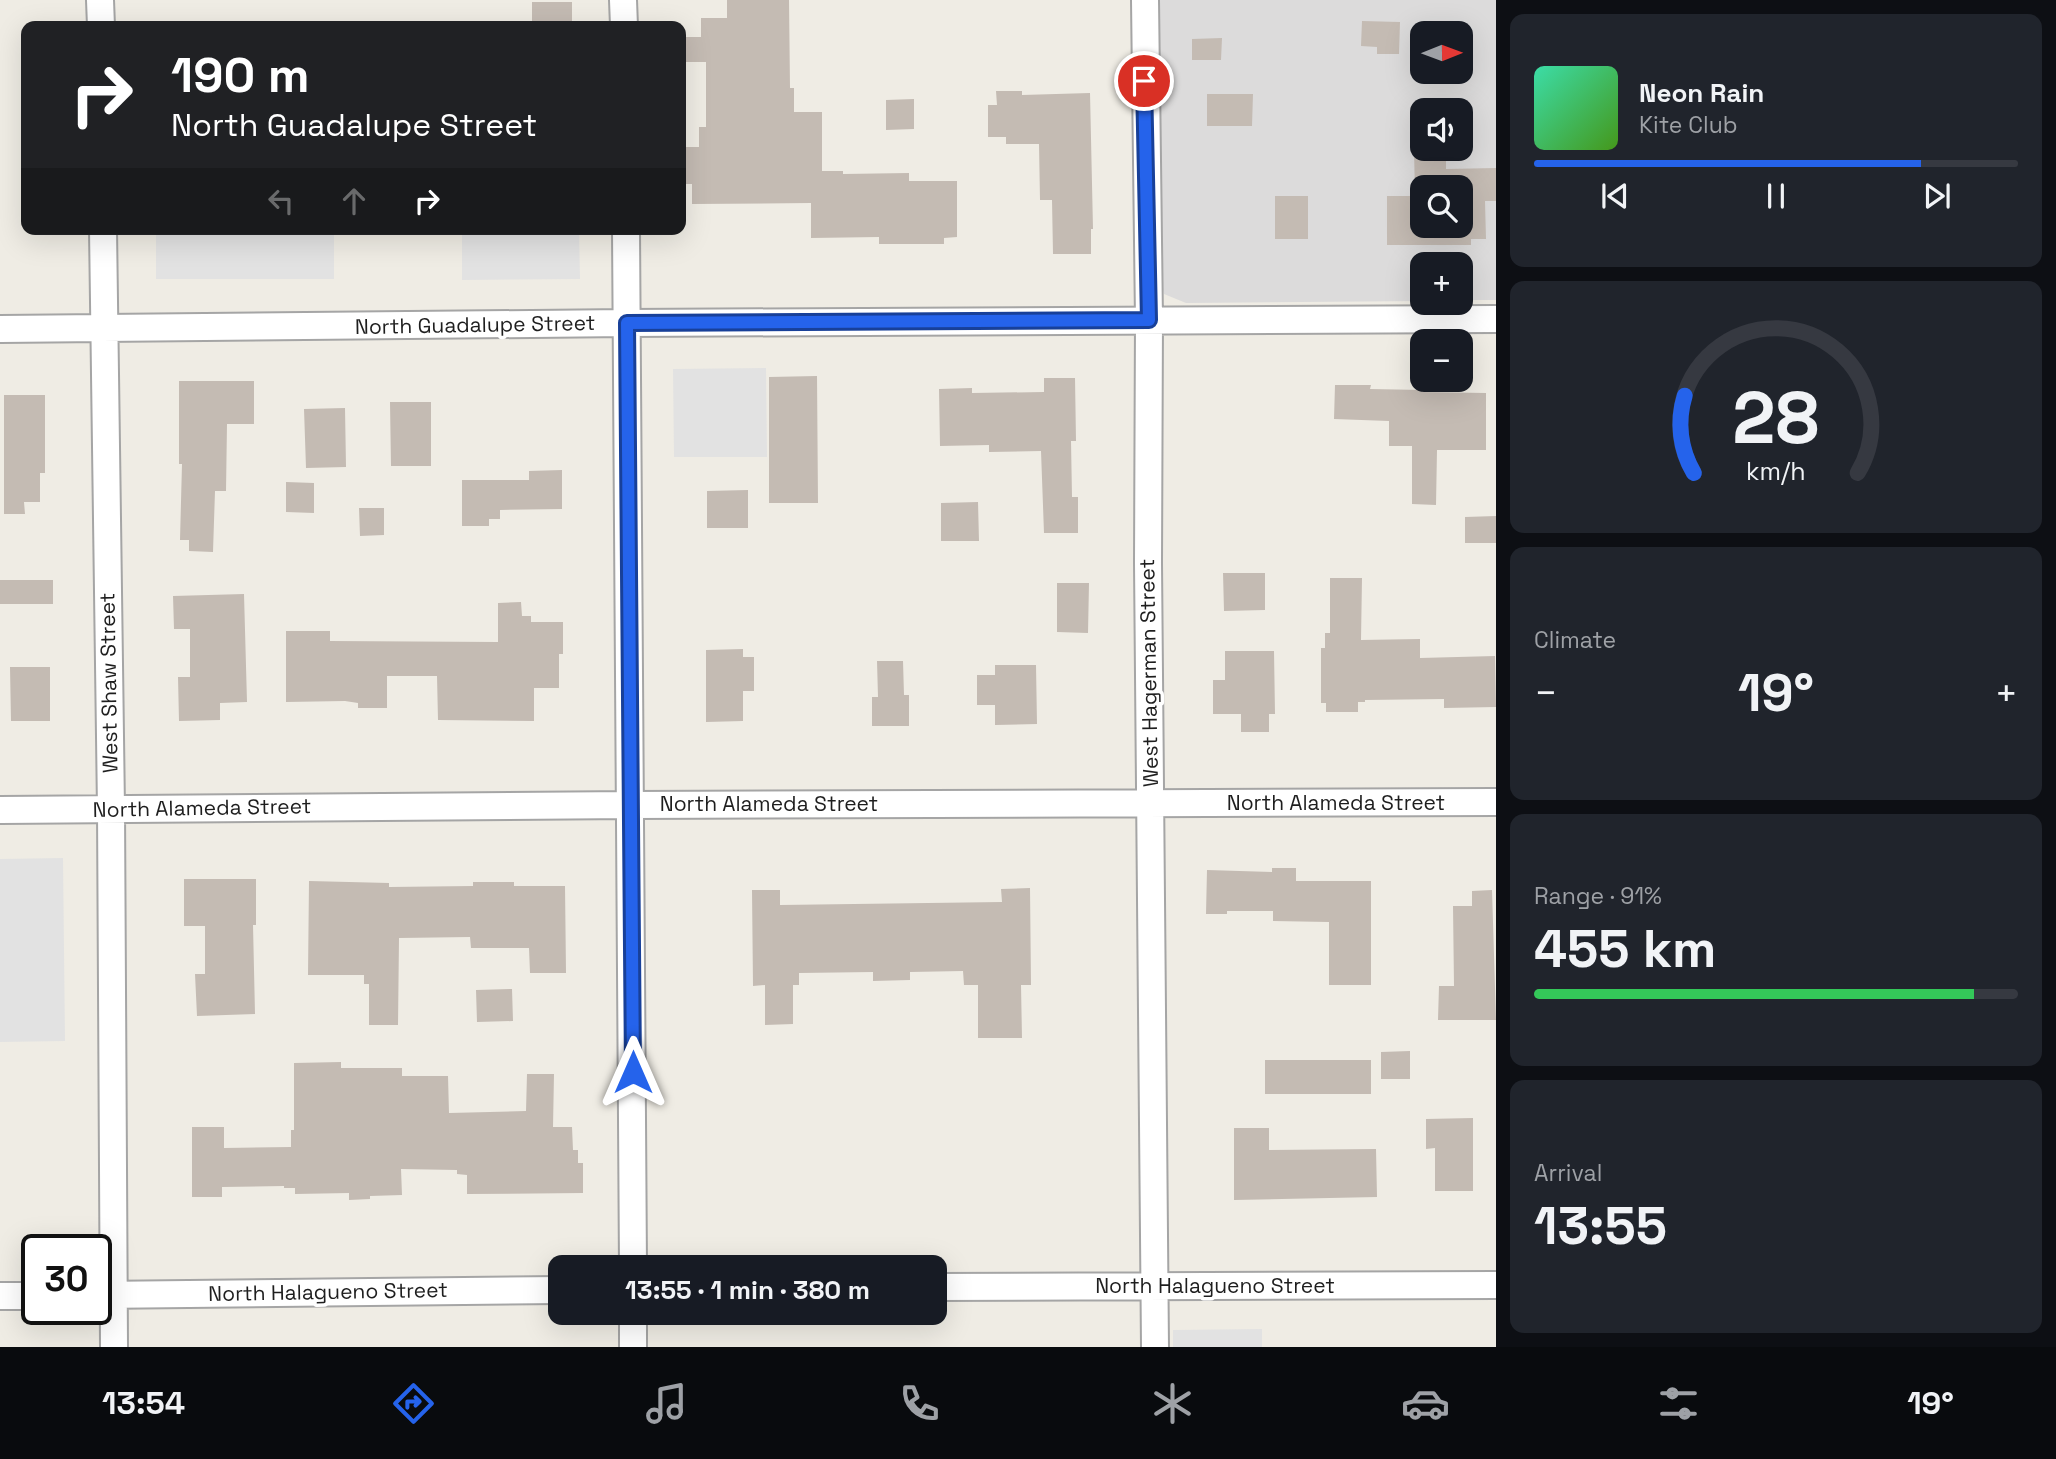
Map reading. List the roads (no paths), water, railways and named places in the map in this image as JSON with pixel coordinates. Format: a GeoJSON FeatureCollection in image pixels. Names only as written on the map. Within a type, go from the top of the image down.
{"type":"FeatureCollection","features":[{"type":"Feature","properties":{"kind":"street"},"geometry":{"type":"LineString","coordinates":[[100,0],[101,21]]}},
{"type":"Feature","properties":{"kind":"street"},"geometry":{"type":"LineString","coordinates":[[623,0],[624,21]]}},
{"type":"Feature","properties":{"kind":"street","name":"West Hagerman Street"},"geometry":{"type":"LineString","coordinates":[[1145,0],[1155,1347]]}},
{"type":"Feature","properties":{"kind":"street","name":"West Shaw Street"},"geometry":{"type":"LineString","coordinates":[[103,235],[111,809],[106,1234]]}},
{"type":"Feature","properties":{"kind":"street"},"geometry":{"type":"LineString","coordinates":[[626,235],[633,1255]]}},
{"type":"Feature","properties":{"kind":"street","name":"North Guadalupe Street"},"geometry":{"type":"LineString","coordinates":[[0,329],[1496,319]]}},
{"type":"Feature","properties":{"kind":"street","name":"North Alameda Street"},"geometry":{"type":"LineString","coordinates":[[0,810],[1496,802]]}},
{"type":"Feature","properties":{"kind":"street","name":"North Halagueno Street"},"geometry":{"type":"LineString","coordinates":[[947,1287],[1496,1285]]}},
{"type":"Feature","properties":{"kind":"street","name":"North Halagueno Street"},"geometry":{"type":"LineString","coordinates":[[112,1295],[548,1290]]}},
{"type":"Feature","properties":{"kind":"street"},"geometry":{"type":"LineString","coordinates":[[0,1296],[21,1296]]}},
{"type":"Feature","properties":{"kind":"street","name":"West Shaw Street"},"geometry":{"type":"LineString","coordinates":[[110,1325],[114,1347]]}},
{"type":"Feature","properties":{"kind":"street"},"geometry":{"type":"LineString","coordinates":[[633,1325],[634,1347]]}}]}
